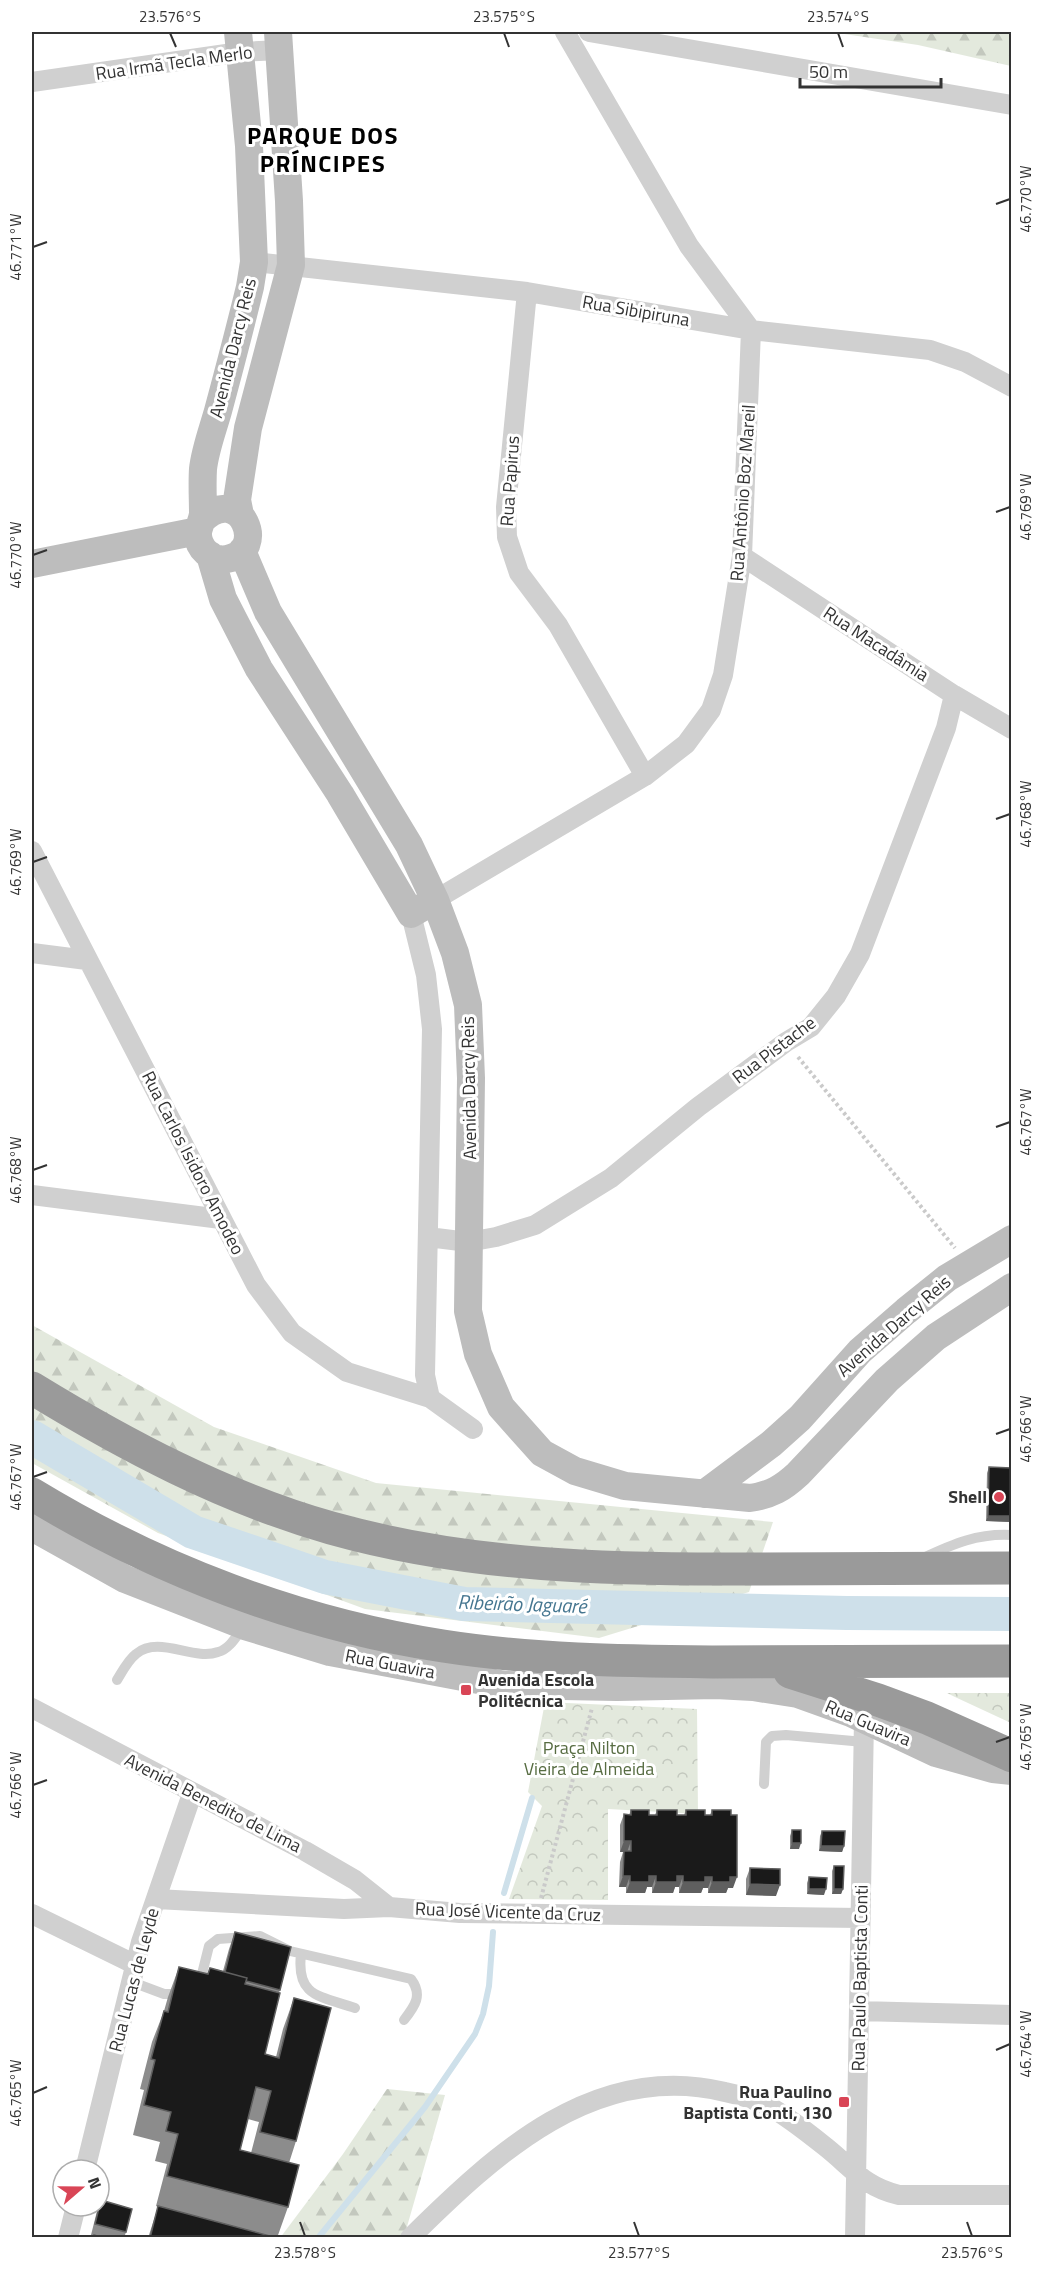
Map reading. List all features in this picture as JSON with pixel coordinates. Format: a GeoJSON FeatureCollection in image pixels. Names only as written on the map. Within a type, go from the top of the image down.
{"type":"FeatureCollection","features":[{"type":"Feature","properties":{"kind":"highway"},"geometry":{"type":"LineString","coordinates":[[32,1388],[96,1427],[188,1472],[257,1502],[330,1528],[412,1547],[487,1559],[645,1570],[1011,1568]]}},
{"type":"Feature","properties":{"kind":"highway"},"geometry":{"type":"LineString","coordinates":[[32,1494],[131,1549],[185,1574],[264,1603],[381,1634],[444,1647],[564,1660],[1011,1661]]}},
{"type":"Feature","properties":{"kind":"highway"},"geometry":{"type":"LineString","coordinates":[[750,1662],[815,1679],[878,1700],[1011,1756]]}},
{"type":"Feature","properties":{"kind":"street"},"geometry":{"type":"LineString","coordinates":[[565,32],[689,246],[751,330]]}},
{"type":"Feature","properties":{"kind":"street"},"geometry":{"type":"LineString","coordinates":[[589,32],[1011,105]]}},
{"type":"Feature","properties":{"kind":"street","name":"Rua Irmã Tecla Merlo"},"geometry":{"type":"LineString","coordinates":[[32,82],[239,42],[279,41]]}},
{"type":"Feature","properties":{"kind":"street","name":"Avenida Darcy Reis"},"geometry":{"type":"LineString","coordinates":[[240,514],[237,500],[248,428],[291,265],[279,41]]}},
{"type":"Feature","properties":{"kind":"street","name":"Avenida Darcy Reis"},"geometry":{"type":"LineString","coordinates":[[239,42],[249,146],[254,262],[250,287],[204,467],[204,535],[223,599],[259,669],[351,813],[411,914],[426,975],[432,1029],[424,1353],[425,1375],[430,1398]]}},
{"type":"Feature","properties":{"kind":"street","name":"Rua Sibipiruna"},"geometry":{"type":"LineString","coordinates":[[254,262],[527,292],[751,330],[930,350],[966,362],[1011,387]]}},
{"type":"Feature","properties":{"kind":"street","name":"Rua Papirus"},"geometry":{"type":"LineString","coordinates":[[527,292],[506,507],[507,537],[519,573],[558,625],[645,776]]}},
{"type":"Feature","properties":{"kind":"street","name":"Rua Antônio Boz Mareil"},"geometry":{"type":"LineString","coordinates":[[411,914],[645,776],[686,744],[711,710],[723,675],[742,556],[751,330]]}},
{"type":"Feature","properties":{"kind":"street"},"geometry":{"type":"LineString","coordinates":[[220,508],[231,509],[240,514],[247,523],[248,543],[242,551],[227,559],[218,559],[204,535],[210,512],[220,508]]}},
{"type":"Feature","properties":{"kind":"street"},"geometry":{"type":"LineString","coordinates":[[32,564],[204,535]]}},
{"type":"Feature","properties":{"kind":"street","name":"Avenida Darcy Reis"},"geometry":{"type":"LineString","coordinates":[[242,551],[268,612],[393,816],[435,900],[455,953],[468,1005],[471,1078],[468,1311],[478,1354],[501,1407],[542,1454],[575,1471],[625,1486],[750,1498],[768,1495],[783,1487],[798,1474],[887,1380],[936,1337],[1011,1287]]}},
{"type":"Feature","properties":{"kind":"street","name":"Rua Macadâmia"},"geometry":{"type":"LineString","coordinates":[[742,556],[954,695],[1011,729]]}},
{"type":"Feature","properties":{"kind":"street","name":"Rua Pistache"},"geometry":{"type":"LineString","coordinates":[[428,1237],[468,1242],[496,1237],[535,1225],[602,1184],[698,1107],[786,1042],[811,1027],[836,996],[860,954],[946,728],[954,695]]}},
{"type":"Feature","properties":{"kind":"street"},"geometry":{"type":"LineString","coordinates":[[351,813],[364,820],[373,821],[393,816]]}},
{"type":"Feature","properties":{"kind":"street","name":"Rua Carlos Isidoro Amodeo"},"geometry":{"type":"LineString","coordinates":[[32,851],[256,1285],[292,1333],[347,1372],[430,1398]]}},
{"type":"Feature","properties":{"kind":"street"},"geometry":{"type":"LineString","coordinates":[[32,953],[87,960]]}},
{"type":"Feature","properties":{"kind":"street"},"geometry":{"type":"LineString","coordinates":[[32,1195],[221,1219]]}},
{"type":"Feature","properties":{"kind":"street","name":"Avenida Darcy Reis"},"geometry":{"type":"LineString","coordinates":[[704,1494],[771,1444],[800,1418],[860,1351],[947,1278],[1011,1239]]}},
{"type":"Feature","properties":{"kind":"street"},"geometry":{"type":"LineString","coordinates":[[430,1398],[473,1429]]}},
{"type":"Feature","properties":{"kind":"street","name":"Rua Guavira"},"geometry":{"type":"LineString","coordinates":[[32,1527],[125,1579],[244,1626],[330,1652],[505,1685],[598,1687],[716,1685],[753,1687],[798,1694],[864,1730],[936,1753],[1011,1772]]}},
{"type":"Feature","properties":{"kind":"street","name":"Avenida Benedito de Lima"},"geometry":{"type":"LineString","coordinates":[[32,1708],[312,1855],[355,1880],[389,1907]]}},
{"type":"Feature","properties":{"kind":"street","name":"Rua Paulo Baptista Conti"},"geometry":{"type":"LineString","coordinates":[[855,2238],[864,1730]]}},
{"type":"Feature","properties":{"kind":"street","name":"Rua Lucas de Leyde"},"geometry":{"type":"LineString","coordinates":[[88,2158],[134,1973],[156,1899],[192,1794]]}},
{"type":"Feature","properties":{"kind":"street","name":"Rua José Vicente da Cruz"},"geometry":{"type":"LineString","coordinates":[[156,1899],[344,1909],[389,1907],[460,1913],[861,1918]]}},
{"type":"Feature","properties":{"kind":"street"},"geometry":{"type":"LineString","coordinates":[[32,1914],[134,1973]]}},
{"type":"Feature","properties":{"kind":"street"},"geometry":{"type":"LineString","coordinates":[[859,2011],[1011,2015]]}},
{"type":"Feature","properties":{"kind":"street"},"geometry":{"type":"LineString","coordinates":[[410,2238],[474,2175],[533,2132],[582,2105],[612,2094],[674,2085],[702,2086],[743,2096],[769,2106],[828,2148],[857,2175],[881,2191],[899,2195],[1011,2195]]}},
{"type":"Feature","properties":{"kind":"street"},"geometry":{"type":"LineString","coordinates":[[68,2238],[73,2218]]}},
{"type":"Feature","properties":{"kind":"lane"},"geometry":{"type":"LineString","coordinates":[[899,1569],[963,1540],[998,1534],[1011,1535]]}},
{"type":"Feature","properties":{"kind":"lane"},"geometry":{"type":"LineString","coordinates":[[117,1680],[136,1653],[154,1647],[203,1654],[219,1652],[229,1645],[244,1626]]}},
{"type":"Feature","properties":{"kind":"lane"},"geometry":{"type":"LineString","coordinates":[[764,1784],[766,1742],[772,1736],[864,1730]]}},
{"type":"Feature","properties":{"kind":"lane"},"geometry":{"type":"LineString","coordinates":[[134,1973],[165,1994],[186,1994],[201,1978],[209,1946],[218,1939],[234,1936],[260,1936],[290,1951],[411,1979],[416,1986],[418,1997],[404,2020]]}},
{"type":"Feature","properties":{"kind":"lane"},"geometry":{"type":"LineString","coordinates":[[301,1954],[299,1970],[302,1982],[307,1989],[355,2008]]}},
{"type":"Feature","properties":{"kind":"path"},"geometry":{"type":"LineString","coordinates":[[786,1042],[969,1264]]}},
{"type":"Feature","properties":{"kind":"path"},"geometry":{"type":"LineString","coordinates":[[536,1914],[598,1687]]}},
{"type":"Feature","properties":{"kind":"green space"},"geometry":{"type":"Polygon","coordinates":[[[831,32],[1011,32],[1011,66],[918,45],[831,32]]]}},
{"type":"Feature","properties":{"kind":"green space"},"geometry":{"type":"Polygon","coordinates":[[[32,1325],[214,1427],[376,1483],[773,1522],[749,1592],[599,1638],[365,1609],[158,1533],[32,1463],[32,1325]]]}},
{"type":"Feature","properties":{"kind":"green space"},"geometry":{"type":"Polygon","coordinates":[[[947,1693],[1011,1693],[1011,1723],[955,1697],[947,1693]]]}},
{"type":"Feature","properties":{"kind":"green space","name":"Praça Nilton Vieira de Almeida"},"geometry":{"type":"Polygon","coordinates":[[[545,1702],[697,1709],[698,1814],[608,1809],[608,1900],[509,1899],[542,1806],[528,1792],[545,1702]]]}},
{"type":"Feature","properties":{"kind":"green space"},"geometry":{"type":"Polygon","coordinates":[[[387,2089],[445,2095],[404,2237],[280,2238],[343,2154],[387,2089]]]}},
{"type":"Feature","properties":{"kind":"building","name":"Shell"},"geometry":{"type":"Polygon","coordinates":[[[989,1467],[1011,1468],[1011,1516],[988,1516],[989,1467]]]}},
{"type":"Feature","properties":{"kind":"building"},"geometry":{"type":"Polygon","coordinates":[[[631,1810],[649,1810],[649,1815],[657,1815],[657,1810],[677,1810],[677,1815],[686,1815],[686,1810],[705,1810],[705,1815],[712,1815],[712,1810],[731,1810],[731,1815],[737,1815],[737,1877],[730,1877],[730,1882],[712,1882],[712,1877],[705,1877],[705,1882],[683,1882],[683,1876],[677,1876],[677,1882],[656,1882],[656,1876],[649,1876],[649,1882],[630,1882],[630,1876],[623,1876],[624,1851],[631,1851],[631,1841],[624,1841],[624,1814],[631,1815],[631,1810]]]}},
{"type":"Feature","properties":{"kind":"building"},"geometry":{"type":"Polygon","coordinates":[[[792,1830],[801,1830],[801,1843],[792,1843],[792,1830]]]}},
{"type":"Feature","properties":{"kind":"building"},"geometry":{"type":"Polygon","coordinates":[[[822,1831],[845,1831],[844,1846],[821,1846],[822,1831]]]}},
{"type":"Feature","properties":{"kind":"building"},"geometry":{"type":"Polygon","coordinates":[[[834,1866],[844,1866],[843,1889],[834,1889],[834,1866]]]}},
{"type":"Feature","properties":{"kind":"building"},"geometry":{"type":"Polygon","coordinates":[[[750,1868],[780,1869],[780,1885],[750,1884],[750,1868]]]}},
{"type":"Feature","properties":{"kind":"building"},"geometry":{"type":"Polygon","coordinates":[[[809,1877],[827,1878],[826,1889],[809,1889],[809,1877]]]}},
{"type":"Feature","properties":{"kind":"building"},"geometry":{"type":"Polygon","coordinates":[[[235,1932],[291,1947],[280,1990],[246,1981],[247,1978],[225,1972],[235,1932]]]}},
{"type":"Feature","properties":{"kind":"building"},"geometry":{"type":"Polygon","coordinates":[[[179,1967],[208,1974],[210,1968],[247,1978],[245,1984],[280,1993],[265,2054],[279,2058],[294,1998],[331,2008],[296,2141],[260,2132],[271,2091],[256,2087],[240,2150],[299,2165],[288,2207],[167,2176],[178,2134],[166,2131],[171,2112],[144,2105],[155,2060],[151,2059],[164,2011],[168,2012],[179,1967]]]}},
{"type":"Feature","properties":{"kind":"building"},"geometry":{"type":"Polygon","coordinates":[[[111,2203],[132,2209],[126,2232],[95,2224],[96,2218],[111,2218],[111,2203]]]}},
{"type":"Feature","properties":{"kind":"building"},"geometry":{"type":"Polygon","coordinates":[[[158,2206],[270,2236],[270,2238],[150,2238],[158,2206]]]}},
{"type":"Feature","properties":{"kind":"waterway","name":"Ribeirão Jaguaré"},"geometry":{"type":"LineString","coordinates":[[32,1437],[193,1532],[325,1577],[464,1604],[847,1613],[1012,1614]]}},
{"type":"Feature","properties":{"kind":"waterway"},"geometry":{"type":"LineString","coordinates":[[504,1893],[532,1798]]}},
{"type":"Feature","properties":{"kind":"waterway"},"geometry":{"type":"LineString","coordinates":[[318,2238],[425,2107],[475,2034],[483,2014],[489,1986],[493,1932]]}},
{"type":"Feature","properties":{"kind":"place","name":"Shell"},"geometry":{"type":"Point","coordinates":[999,1497]}},
{"type":"Feature","properties":{"kind":"place","name":"Avenida Escola Politécnica"},"geometry":{"type":"Point","coordinates":[466,1690]}},
{"type":"Feature","properties":{"kind":"place","name":"Rua Paulino Baptista Conti, 130"},"geometry":{"type":"Point","coordinates":[844,2102]}},
{"type":"Feature","properties":{"kind":"district","name":"PARQUE DOS PRÍNCIPES"},"geometry":{"type":"Point","coordinates":[323,150]}}]}
